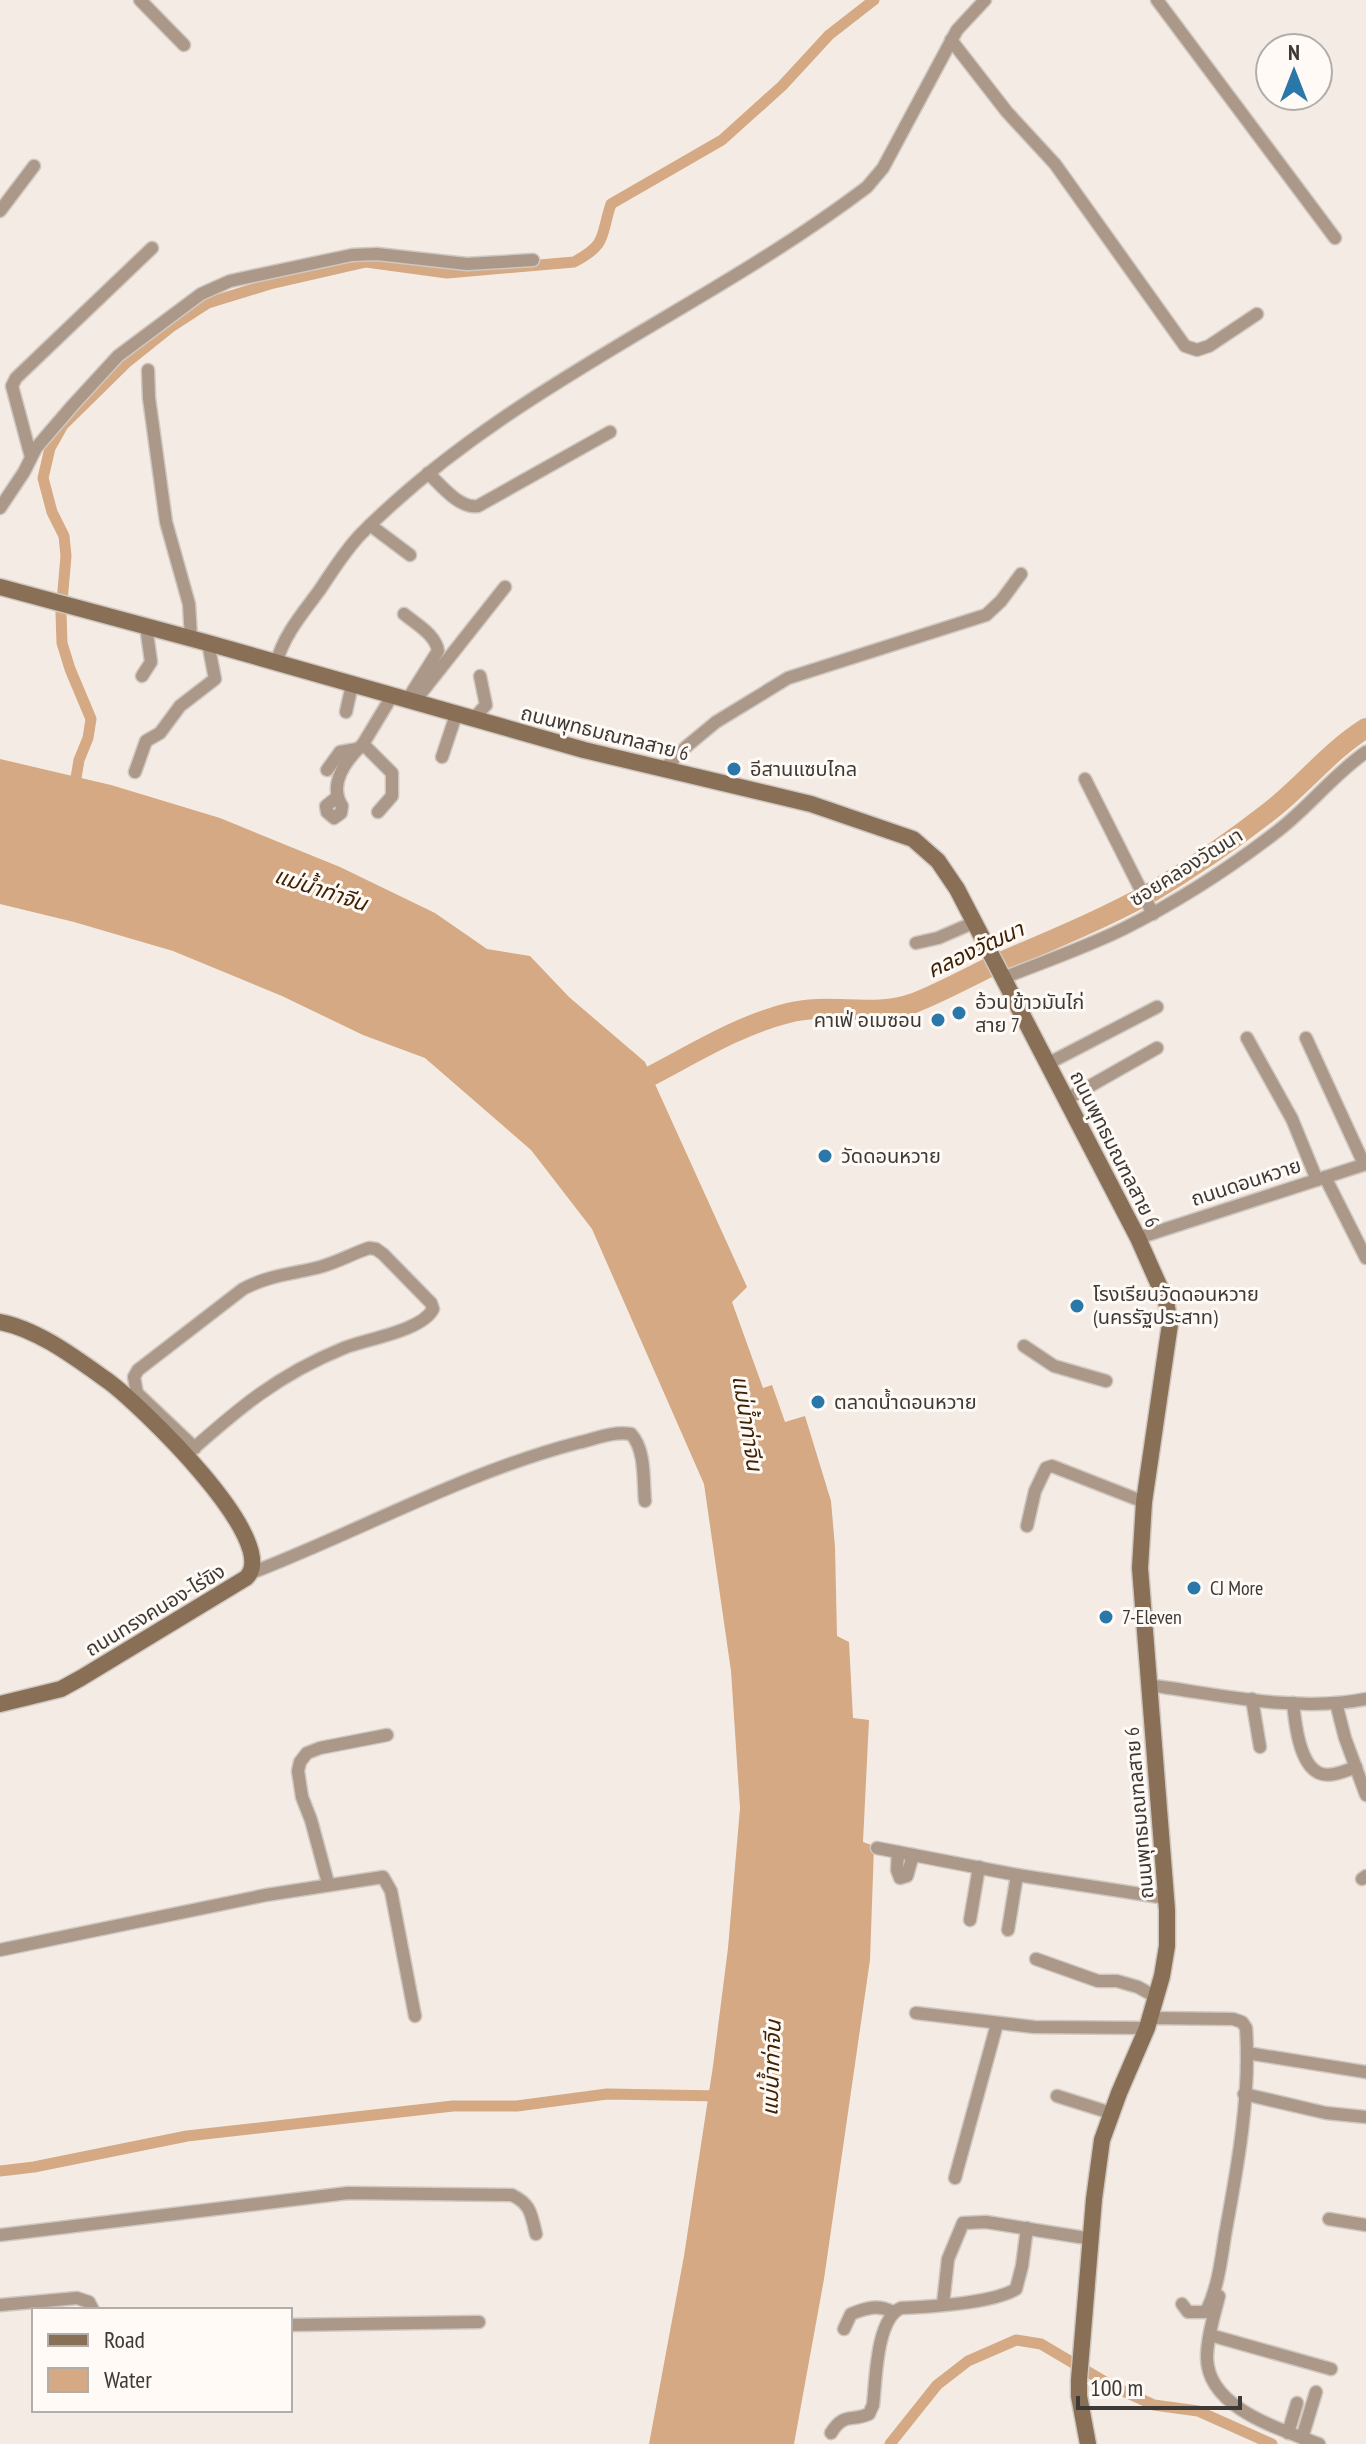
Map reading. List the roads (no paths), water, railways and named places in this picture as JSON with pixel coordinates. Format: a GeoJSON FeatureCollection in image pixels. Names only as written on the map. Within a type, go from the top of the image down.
{"type":"FeatureCollection","features":[{"type":"Feature","properties":{"kind":"main road","name":"ถนนพุทธมณฑลสาย 6"},"geometry":{"type":"LineString","coordinates":[[0,587],[191,638],[492,725],[811,804],[913,839],[938,861],[975,922],[1138,1238],[1166,1301],[1170,1324],[1144,1502],[1140,1568],[1166,1898],[1167,1946],[1148,2023],[1102,2140],[1079,2380],[1088,2444]]}},
{"type":"Feature","properties":{"kind":"main road","name":"ถนนทรงคนอง-ไร่ขิง"},"geometry":{"type":"LineString","coordinates":[[0,1322],[12,1324],[55,1346],[110,1383],[190,1452],[239,1522],[252,1551],[253,1564],[251,1573],[61,1689],[0,1704]]}},
{"type":"Feature","properties":{"kind":"street"},"geometry":{"type":"LineString","coordinates":[[140,0],[184,45]]}},
{"type":"Feature","properties":{"kind":"street"},"geometry":{"type":"LineString","coordinates":[[276,664],[281,647],[295,624],[359,535],[428,473],[564,379],[725,283],[867,187],[883,168],[951,40],[985,0]]}},
{"type":"Feature","properties":{"kind":"street"},"geometry":{"type":"LineString","coordinates":[[1157,0],[1335,238]]}},
{"type":"Feature","properties":{"kind":"street"},"geometry":{"type":"LineString","coordinates":[[951,40],[1007,112],[1055,164],[1185,346],[1197,350],[1209,346],[1257,314]]}},
{"type":"Feature","properties":{"kind":"street"},"geometry":{"type":"LineString","coordinates":[[0,211],[34,166]]}},
{"type":"Feature","properties":{"kind":"street"},"geometry":{"type":"LineString","coordinates":[[31,457],[12,386],[16,378],[152,248]]}},
{"type":"Feature","properties":{"kind":"street"},"geometry":{"type":"LineString","coordinates":[[0,508],[54,426],[118,356],[201,294],[230,281],[352,255],[377,254],[467,264],[533,260]]}},
{"type":"Feature","properties":{"kind":"street"},"geometry":{"type":"LineString","coordinates":[[148,370],[166,522],[189,604],[191,638]]}},
{"type":"Feature","properties":{"kind":"street"},"geometry":{"type":"LineString","coordinates":[[428,473],[461,503],[478,506],[610,432]]}},
{"type":"Feature","properties":{"kind":"street"},"geometry":{"type":"LineString","coordinates":[[370,525],[410,555]]}},
{"type":"Feature","properties":{"kind":"street"},"geometry":{"type":"LineString","coordinates":[[664,769],[716,722],[788,678],[986,615],[1021,574]]}},
{"type":"Feature","properties":{"kind":"street"},"geometry":{"type":"LineString","coordinates":[[336,798],[337,780],[360,746],[505,587]]}},
{"type":"Feature","properties":{"kind":"street"},"geometry":{"type":"LineString","coordinates":[[404,614],[438,644],[438,651],[405,700]]}},
{"type":"Feature","properties":{"kind":"street"},"geometry":{"type":"LineString","coordinates":[[142,676],[151,662],[146,626]]}},
{"type":"Feature","properties":{"kind":"street"},"geometry":{"type":"LineString","coordinates":[[135,772],[146,741],[160,733],[180,706],[215,679],[208,643]]}},
{"type":"Feature","properties":{"kind":"street"},"geometry":{"type":"LineString","coordinates":[[473,719],[486,705],[480,676]]}},
{"type":"Feature","properties":{"kind":"street"},"geometry":{"type":"LineString","coordinates":[[346,712],[352,685]]}},
{"type":"Feature","properties":{"kind":"street"},"geometry":{"type":"LineString","coordinates":[[442,757],[456,715]]}},
{"type":"Feature","properties":{"kind":"street"},"geometry":{"type":"LineString","coordinates":[[327,770],[340,752],[360,746]]}},
{"type":"Feature","properties":{"kind":"street"},"geometry":{"type":"LineString","coordinates":[[360,746],[392,773],[392,796],[378,812]]}},
{"type":"Feature","properties":{"kind":"street","name":"ซอยคลองวัฒนา"},"geometry":{"type":"LineString","coordinates":[[999,968],[1089,944],[1153,914],[1215,877],[1281,829],[1313,801],[1335,776],[1366,752]]}},
{"type":"Feature","properties":{"kind":"street"},"geometry":{"type":"LineString","coordinates":[[1085,779],[1153,914]]}},
{"type":"Feature","properties":{"kind":"street"},"geometry":{"type":"LineString","coordinates":[[916,943],[938,938],[975,922]]}},
{"type":"Feature","properties":{"kind":"street"},"geometry":{"type":"LineString","coordinates":[[1049,1063],[1157,1007]]}},
{"type":"Feature","properties":{"kind":"street"},"geometry":{"type":"LineString","coordinates":[[1247,1038],[1366,1258]]}},
{"type":"Feature","properties":{"kind":"street"},"geometry":{"type":"LineString","coordinates":[[1306,1038],[1365,1164]]}},
{"type":"Feature","properties":{"kind":"street"},"geometry":{"type":"LineString","coordinates":[[1067,1099],[1157,1048]]}},
{"type":"Feature","properties":{"kind":"street","name":"ถนนดอนหวาย"},"geometry":{"type":"LineString","coordinates":[[1138,1238],[1365,1164]]}},
{"type":"Feature","properties":{"kind":"street"},"geometry":{"type":"LineString","coordinates":[[369,1248],[383,1254],[431,1303],[433,1309],[430,1315],[412,1325],[344,1348],[283,1376],[190,1452],[137,1393],[134,1377],[138,1370],[243,1289],[259,1280],[318,1267],[369,1248]]}},
{"type":"Feature","properties":{"kind":"street"},"geometry":{"type":"LineString","coordinates":[[1024,1346],[1054,1366],[1106,1381]]}},
{"type":"Feature","properties":{"kind":"street"},"geometry":{"type":"LineString","coordinates":[[251,1573],[483,1473],[545,1451],[609,1434],[631,1434],[636,1440],[645,1501]]}},
{"type":"Feature","properties":{"kind":"street"},"geometry":{"type":"LineString","coordinates":[[1027,1526],[1035,1491],[1046,1468],[1052,1466],[1144,1502]]}},
{"type":"Feature","properties":{"kind":"street"},"geometry":{"type":"LineString","coordinates":[[1148,1685],[1293,1703],[1366,1699]]}},
{"type":"Feature","properties":{"kind":"street"},"geometry":{"type":"LineString","coordinates":[[1252,1699],[1260,1747]]}},
{"type":"Feature","properties":{"kind":"street"},"geometry":{"type":"LineString","coordinates":[[1293,1703],[1297,1738],[1313,1768],[1327,1774],[1356,1767]]}},
{"type":"Feature","properties":{"kind":"street"},"geometry":{"type":"LineString","coordinates":[[1336,1703],[1366,1795]]}},
{"type":"Feature","properties":{"kind":"street"},"geometry":{"type":"LineString","coordinates":[[328,1883],[302,1797],[298,1771],[300,1762],[307,1753],[320,1748],[387,1735]]}},
{"type":"Feature","properties":{"kind":"street"},"geometry":{"type":"LineString","coordinates":[[877,1848],[1017,1875],[1166,1898]]}},
{"type":"Feature","properties":{"kind":"street"},"geometry":{"type":"LineString","coordinates":[[898,1852],[900,1878],[907,1876],[913,1855]]}},
{"type":"Feature","properties":{"kind":"street"},"geometry":{"type":"LineString","coordinates":[[970,1920],[979,1867]]}},
{"type":"Feature","properties":{"kind":"street"},"geometry":{"type":"LineString","coordinates":[[1008,1930],[1017,1875]]}},
{"type":"Feature","properties":{"kind":"street"},"geometry":{"type":"LineString","coordinates":[[0,1950],[328,1883],[383,1877],[387,1881],[415,2016]]}},
{"type":"Feature","properties":{"kind":"street"},"geometry":{"type":"LineString","coordinates":[[1036,1959],[1098,1981],[1117,1981],[1138,1987],[1156,1997]]}},
{"type":"Feature","properties":{"kind":"street"},"geometry":{"type":"LineString","coordinates":[[916,2013],[1034,2027],[1233,2019],[1242,2022],[1246,2028],[1247,2053],[1244,2094],[1234,2185],[1217,2281],[1206,2312],[1188,2312],[1182,2304]]}},
{"type":"Feature","properties":{"kind":"street"},"geometry":{"type":"LineString","coordinates":[[955,2178],[997,2024]]}},
{"type":"Feature","properties":{"kind":"street"},"geometry":{"type":"LineString","coordinates":[[1247,2053],[1366,2072]]}},
{"type":"Feature","properties":{"kind":"street"},"geometry":{"type":"LineString","coordinates":[[1244,2094],[1315,2111],[1366,2117]]}},
{"type":"Feature","properties":{"kind":"street"},"geometry":{"type":"LineString","coordinates":[[1057,2096],[1111,2113]]}},
{"type":"Feature","properties":{"kind":"street"},"geometry":{"type":"LineString","coordinates":[[0,2235],[348,2193],[512,2195],[524,2201],[529,2208],[536,2234]]}},
{"type":"Feature","properties":{"kind":"street"},"geometry":{"type":"LineString","coordinates":[[1329,2219],[1366,2225]]}},
{"type":"Feature","properties":{"kind":"street"},"geometry":{"type":"LineString","coordinates":[[943,2304],[948,2259],[963,2223],[971,2221],[1092,2239]]}},
{"type":"Feature","properties":{"kind":"street"},"geometry":{"type":"LineString","coordinates":[[831,2433],[844,2418],[869,2414],[873,2405],[884,2325],[893,2312],[901,2308],[977,2300],[1016,2289],[1027,2228]]}},
{"type":"Feature","properties":{"kind":"street"},"geometry":{"type":"LineString","coordinates":[[1217,2281],[1219,2295],[1207,2358],[1209,2375],[1220,2393],[1245,2413],[1319,2444]]}},
{"type":"Feature","properties":{"kind":"street"},"geometry":{"type":"LineString","coordinates":[[0,2305],[77,2298],[89,2302],[92,2308]]}},
{"type":"Feature","properties":{"kind":"street"},"geometry":{"type":"LineString","coordinates":[[844,2329],[851,2314],[861,2310],[883,2307],[893,2312]]}},
{"type":"Feature","properties":{"kind":"street"},"geometry":{"type":"LineString","coordinates":[[292,2325],[479,2322]]}},
{"type":"Feature","properties":{"kind":"street"},"geometry":{"type":"LineString","coordinates":[[1210,2335],[1331,2369]]}},
{"type":"Feature","properties":{"kind":"street"},"geometry":{"type":"LineString","coordinates":[[1302,2438],[1316,2392]]}},
{"type":"Feature","properties":{"kind":"street"},"geometry":{"type":"LineString","coordinates":[[1288,2433],[1297,2403]]}},
{"type":"Feature","properties":{"kind":"water","name":"แม่น้ำท่าจีน"},"geometry":{"type":"Polygon","coordinates":[[[0,759],[111,785],[220,818],[340,867],[435,913],[487,949],[530,956],[569,997],[645,1062],[747,1287],[732,1302],[763,1388],[772,1385],[785,1422],[805,1416],[831,1501],[837,1636],[849,1642],[853,1718],[869,1720],[863,1842],[874,1846],[870,1960],[824,2279],[794,2444],[649,2444],[684,2256],[713,2066],[728,1948],[740,1808],[731,1671],[704,1484],[592,1229],[531,1150],[425,1058],[363,1035],[282,996],[173,951],[0,904],[0,759]]]}},
{"type":"Feature","properties":{"kind":"waterway"},"geometry":{"type":"LineString","coordinates":[[74,790],[91,719],[62,643],[64,536],[52,512],[43,478],[50,448],[63,425],[126,363],[171,327],[208,303],[270,284],[366,262],[447,273],[574,262],[598,244],[611,204],[722,140],[782,86],[829,35],[874,0]]}},
{"type":"Feature","properties":{"kind":"waterway","name":"คลองวัฒนา"},"geometry":{"type":"LineString","coordinates":[[629,1087],[727,1036],[767,1019],[804,1010],[867,1010],[914,1003],[1112,912],[1165,884],[1241,833],[1283,801],[1339,748],[1366,728]]}},
{"type":"Feature","properties":{"kind":"waterway"},"geometry":{"type":"LineString","coordinates":[[0,2171],[187,2136],[453,2106],[517,2106],[607,2094],[722,2096]]}},
{"type":"Feature","properties":{"kind":"waterway"},"geometry":{"type":"LineString","coordinates":[[890,2444],[937,2385],[968,2361],[1016,2340],[1041,2344],[1112,2386],[1154,2405],[1198,2411],[1272,2444]]}},
{"type":"Feature","properties":{"kind":"place","name":"อีสานแซบไกล"},"geometry":{"type":"Point","coordinates":[734,769]}},
{"type":"Feature","properties":{"kind":"place","name":"อ้วน ข้าวมันไก่ สาย 7"},"geometry":{"type":"Point","coordinates":[959,1013]}},
{"type":"Feature","properties":{"kind":"place","name":"คาเฟ่ อเมซอน"},"geometry":{"type":"Point","coordinates":[938,1020]}},
{"type":"Feature","properties":{"kind":"place","name":"วัดดอนหวาย"},"geometry":{"type":"Point","coordinates":[825,1156]}},
{"type":"Feature","properties":{"kind":"place","name":"โรงเรียนวัดดอนหวาย (นครรัฐประสาท)"},"geometry":{"type":"Point","coordinates":[1077,1306]}},
{"type":"Feature","properties":{"kind":"place","name":"ตลาดน้ำดอนหวาย"},"geometry":{"type":"Point","coordinates":[818,1402]}},
{"type":"Feature","properties":{"kind":"place","name":"CJ More"},"geometry":{"type":"Point","coordinates":[1194,1588]}},
{"type":"Feature","properties":{"kind":"place","name":"7-Eleven"},"geometry":{"type":"Point","coordinates":[1106,1617]}}]}
